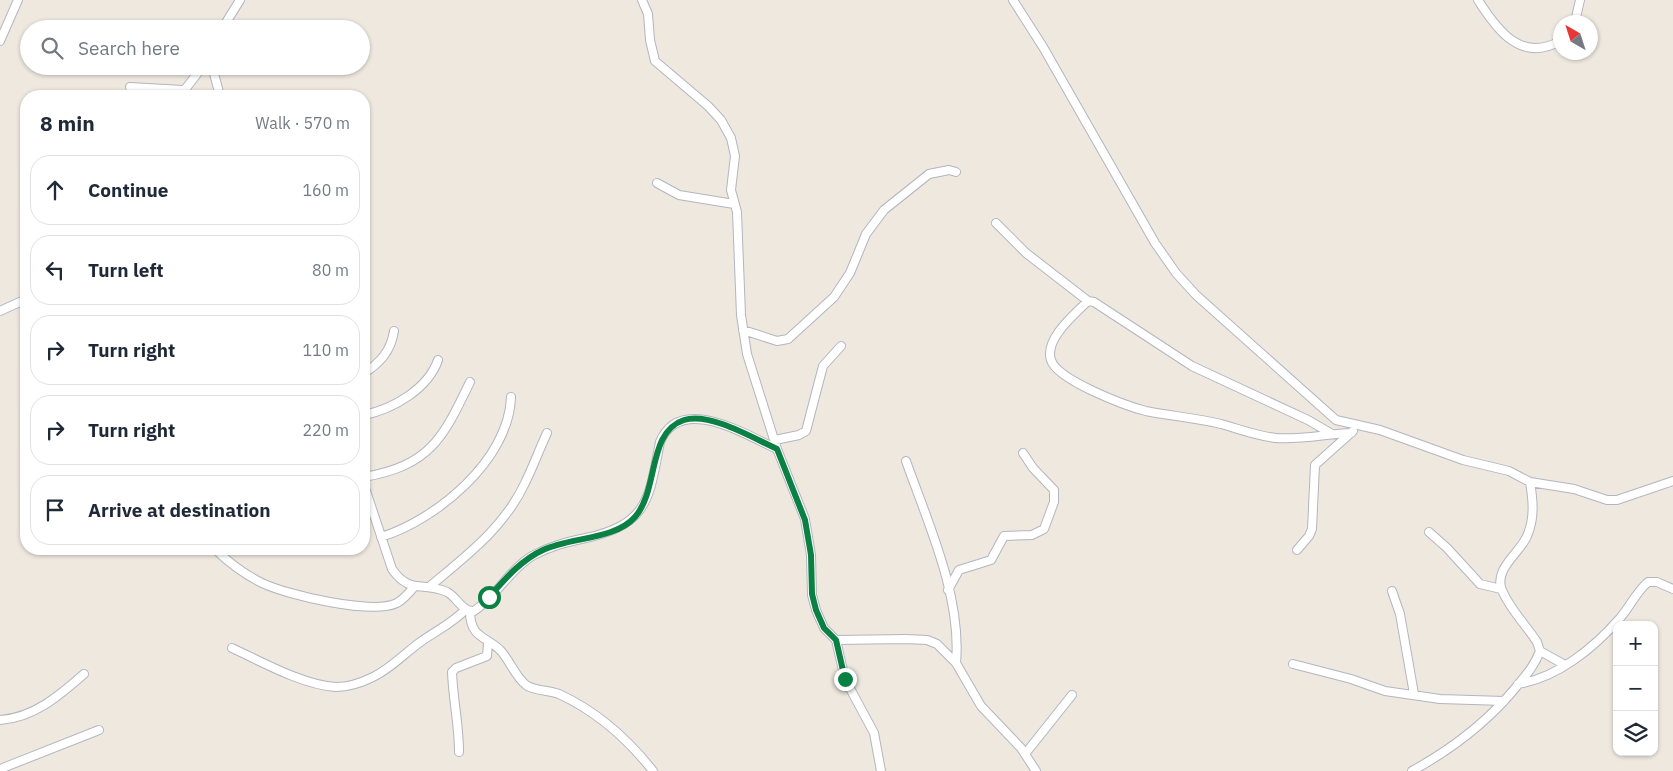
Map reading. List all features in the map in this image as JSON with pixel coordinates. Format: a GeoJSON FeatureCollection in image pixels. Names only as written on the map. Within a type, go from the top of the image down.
{"type":"FeatureCollection","features":[{"type":"Feature","properties":{"kind":"street"},"geometry":{"type":"LineString","coordinates":[[0,41],[18,0]]}},
{"type":"Feature","properties":{"kind":"street"},"geometry":{"type":"LineString","coordinates":[[228,20],[240,0]]}},
{"type":"Feature","properties":{"kind":"street"},"geometry":{"type":"LineString","coordinates":[[642,0],[648,14],[650,40],[656,61],[708,106],[721,120],[731,138],[735,156],[731,190],[737,212],[743,330],[747,354],[777,449],[805,520],[811,555],[812,594],[816,610],[824,628],[836,640],[845,679],[874,733],[881,771]]}},
{"type":"Feature","properties":{"kind":"street"},"geometry":{"type":"LineString","coordinates":[[1013,0],[1043,48],[1128,201],[1176,273],[1208,306],[1320,408],[1336,420],[1380,430],[1462,460],[1509,471],[1530,482],[1574,489],[1607,500],[1635,495],[1673,481]]}},
{"type":"Feature","properties":{"kind":"street"},"geometry":{"type":"LineString","coordinates":[[1478,0],[1498,28],[1518,44],[1536,49],[1553,46]]}},
{"type":"Feature","properties":{"kind":"street"},"geometry":{"type":"LineString","coordinates":[[1576,15],[1580,0]]}},
{"type":"Feature","properties":{"kind":"street"},"geometry":{"type":"LineString","coordinates":[[184,90],[196,75]]}},
{"type":"Feature","properties":{"kind":"street"},"geometry":{"type":"LineString","coordinates":[[214,75],[218,90]]}},
{"type":"Feature","properties":{"kind":"street"},"geometry":{"type":"LineString","coordinates":[[130,87],[156,90]]}},
{"type":"Feature","properties":{"kind":"street"},"geometry":{"type":"LineString","coordinates":[[743,330],[777,342],[788,339],[834,297],[850,273],[866,234],[884,210],[929,174],[949,170],[956,172]]}},
{"type":"Feature","properties":{"kind":"street"},"geometry":{"type":"LineString","coordinates":[[657,183],[680,196],[734,204]]}},
{"type":"Feature","properties":{"kind":"street"},"geometry":{"type":"LineString","coordinates":[[996,223],[1026,253],[1088,301],[1099,304],[1210,376],[1308,420],[1332,434]]}},
{"type":"Feature","properties":{"kind":"street"},"geometry":{"type":"LineString","coordinates":[[0,311],[20,301]]}},
{"type":"Feature","properties":{"kind":"street"},"geometry":{"type":"LineString","coordinates":[[1088,301],[1059,333],[1051,347],[1053,365],[1067,377],[1107,397],[1145,410],[1194,418],[1258,435],[1292,438],[1351,433]]}},
{"type":"Feature","properties":{"kind":"street"},"geometry":{"type":"LineString","coordinates":[[370,369],[379,362],[390,349],[394,331]]}},
{"type":"Feature","properties":{"kind":"street"},"geometry":{"type":"LineString","coordinates":[[775,440],[799,435],[806,431],[823,366],[841,346]]}},
{"type":"Feature","properties":{"kind":"street"},"geometry":{"type":"LineString","coordinates":[[370,413],[385,408],[415,392],[434,371],[438,360]]}},
{"type":"Feature","properties":{"kind":"street"},"geometry":{"type":"LineString","coordinates":[[370,475],[406,466],[423,455],[447,426],[470,382]]}},
{"type":"Feature","properties":{"kind":"street"},"geometry":{"type":"LineString","coordinates":[[381,537],[413,524],[438,507],[473,477],[496,443],[504,426],[511,397]]}},
{"type":"Feature","properties":{"kind":"street"},"geometry":{"type":"LineString","coordinates":[[232,648],[285,672],[321,684],[335,687],[350,686],[374,677],[420,642],[442,630],[468,610],[481,606],[525,560],[542,550],[559,544],[602,534],[626,525],[635,518],[645,502],[660,442],[664,434],[672,426],[684,420],[708,419],[777,449]]}},
{"type":"Feature","properties":{"kind":"street"},"geometry":{"type":"LineString","coordinates":[[1297,550],[1310,536],[1312,529],[1315,465],[1357,426]]}},
{"type":"Feature","properties":{"kind":"street"},"geometry":{"type":"LineString","coordinates":[[429,588],[473,552],[500,523],[525,484],[547,433]]}},
{"type":"Feature","properties":{"kind":"street"},"geometry":{"type":"LineString","coordinates":[[948,590],[959,570],[991,560],[1004,536],[1032,535],[1044,529],[1054,502],[1054,490],[1033,468],[1023,454]]}},
{"type":"Feature","properties":{"kind":"street"},"geometry":{"type":"LineString","coordinates":[[906,461],[934,541],[948,590],[957,631],[956,663]]}},
{"type":"Feature","properties":{"kind":"street"},"geometry":{"type":"LineString","coordinates":[[1530,482],[1534,501],[1531,525],[1527,538],[1509,561],[1502,576],[1501,589],[1533,635],[1540,651],[1565,665]]}},
{"type":"Feature","properties":{"kind":"street"},"geometry":{"type":"LineString","coordinates":[[370,505],[392,569],[399,579],[414,587],[447,592],[468,610],[472,626],[488,643],[499,649],[526,685],[558,694],[608,722],[623,735],[653,771]]}},
{"type":"Feature","properties":{"kind":"street"},"geometry":{"type":"LineString","coordinates":[[1429,532],[1441,541],[1480,584],[1501,589]]}},
{"type":"Feature","properties":{"kind":"street"},"geometry":{"type":"LineString","coordinates":[[222,555],[247,575],[296,596],[360,606],[384,606],[397,603],[407,596],[414,587]]}},
{"type":"Feature","properties":{"kind":"street"},"geometry":{"type":"LineString","coordinates":[[1518,684],[1541,679],[1565,665],[1618,620],[1648,582],[1657,582],[1673,589]]}},
{"type":"Feature","properties":{"kind":"street"},"geometry":{"type":"LineString","coordinates":[[1392,591],[1400,614],[1414,694]]}},
{"type":"Feature","properties":{"kind":"street"},"geometry":{"type":"LineString","coordinates":[[836,640],[927,640],[946,651],[956,663],[981,706],[1005,729],[1025,754],[1034,770]]}},
{"type":"Feature","properties":{"kind":"street"},"geometry":{"type":"LineString","coordinates":[[460,752],[459,723],[455,713],[452,672],[456,668],[487,656],[488,643]]}},
{"type":"Feature","properties":{"kind":"street"},"geometry":{"type":"LineString","coordinates":[[1412,771],[1461,741],[1504,701],[1533,667],[1540,651]]}},
{"type":"Feature","properties":{"kind":"street"},"geometry":{"type":"LineString","coordinates":[[1293,664],[1385,690],[1440,699],[1504,701]]}},
{"type":"Feature","properties":{"kind":"street"},"geometry":{"type":"LineString","coordinates":[[0,720],[29,712],[55,699],[84,674]]}},
{"type":"Feature","properties":{"kind":"street"},"geometry":{"type":"LineString","coordinates":[[1025,754],[1072,695]]}},
{"type":"Feature","properties":{"kind":"street"},"geometry":{"type":"LineString","coordinates":[[0,769],[99,730]]}},
{"type":"Feature","properties":{"kind":"route"},"geometry":{"type":"LineString","coordinates":[[489,597],[525,560],[542,550],[615,530],[635,518],[645,502],[655,469],[660,442],[664,434],[672,426],[684,420],[708,419],[777,449],[805,520],[811,555],[812,594],[816,610],[824,628],[836,640],[845,679]]}}]}
